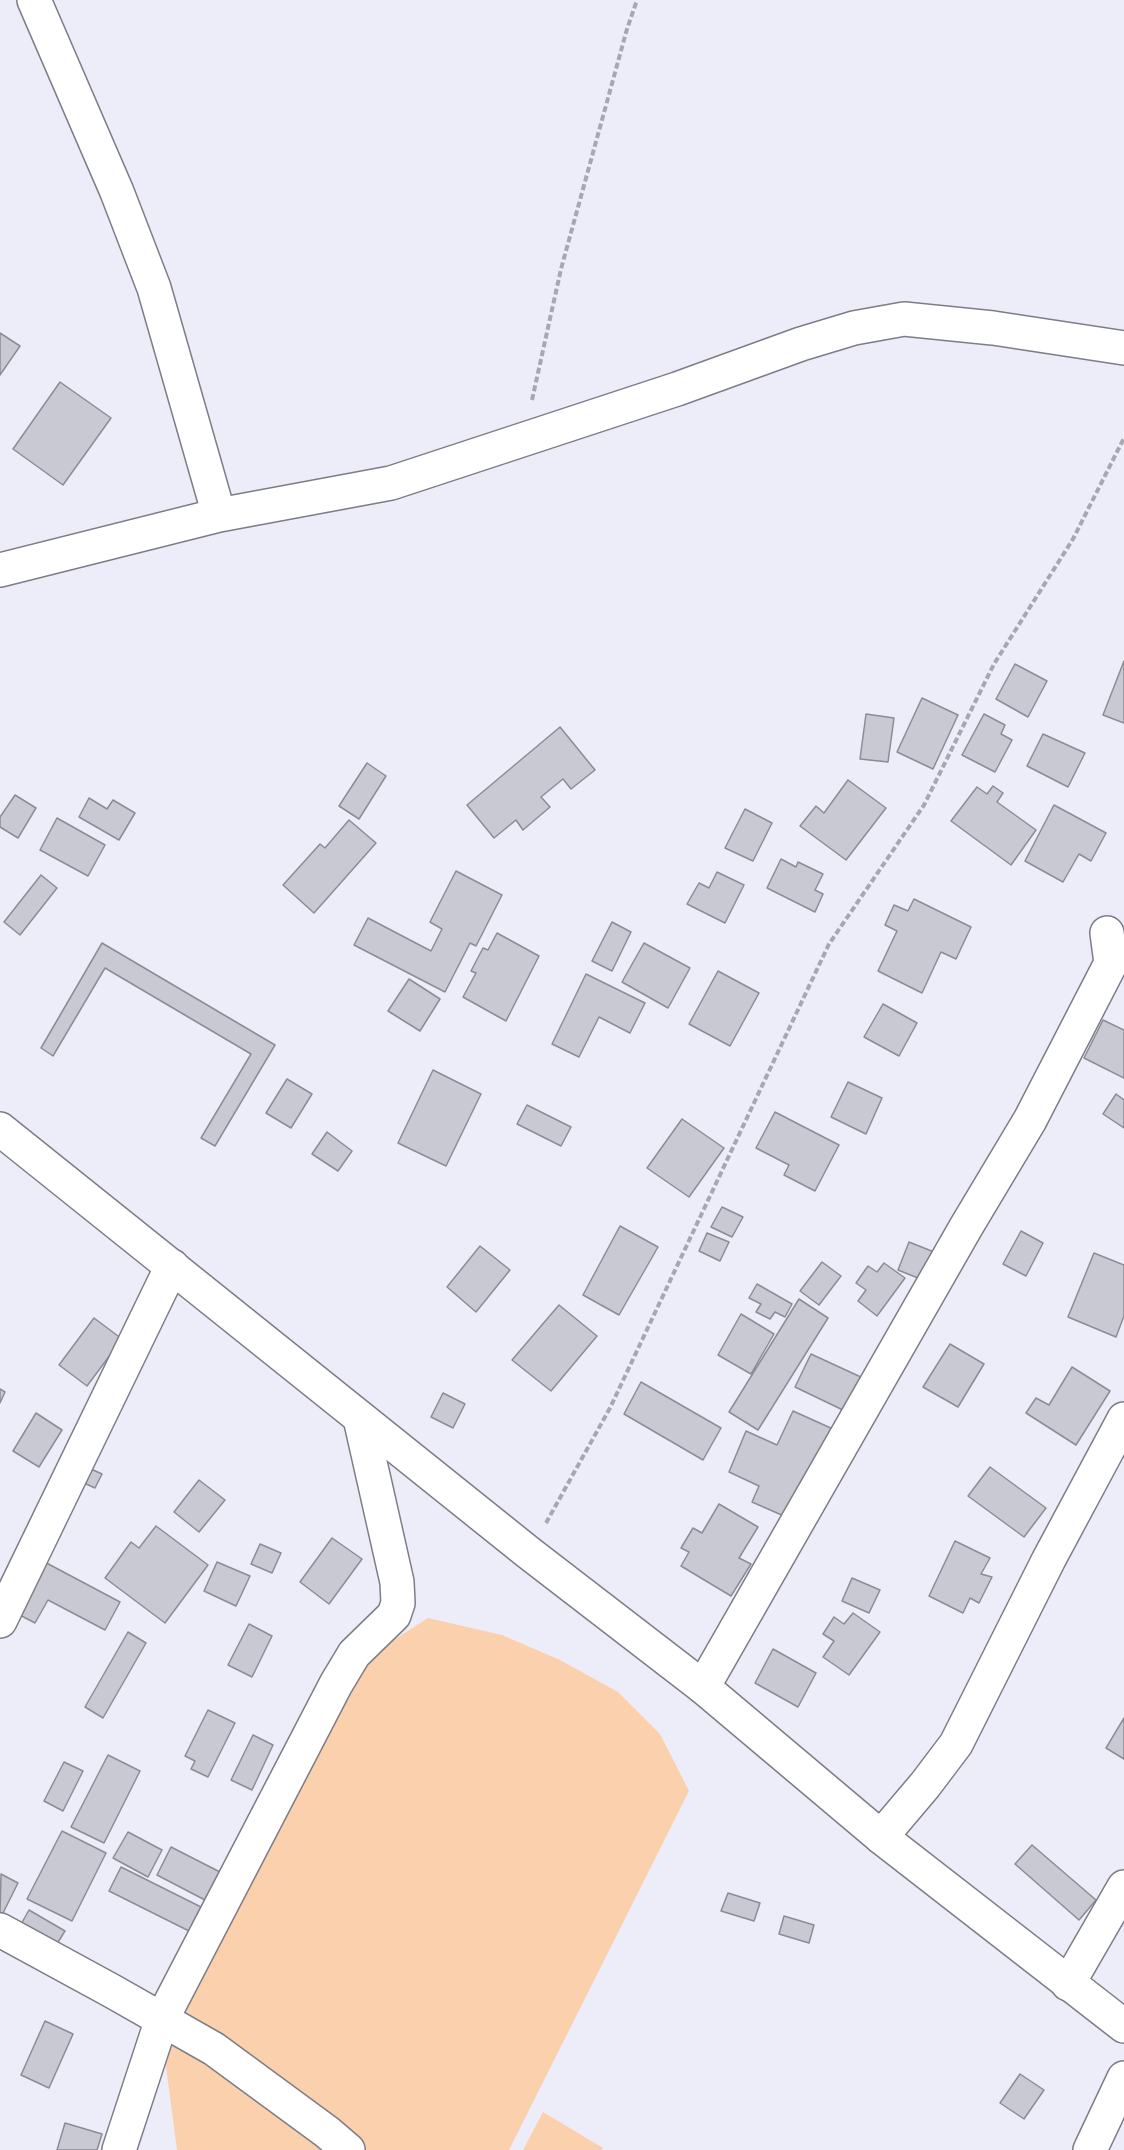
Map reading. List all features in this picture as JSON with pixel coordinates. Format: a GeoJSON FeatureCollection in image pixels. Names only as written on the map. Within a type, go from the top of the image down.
{"type":"FeatureCollection","features":[{"type":"Feature","properties":{"kind":"street"},"geometry":{"type":"LineString","coordinates":[[34,0],[117,192],[154,288],[219,515]]}},
{"type":"Feature","properties":{"kind":"street"},"geometry":{"type":"LineString","coordinates":[[0,570],[219,515],[391,483],[854,327],[904,319],[993,328],[1124,348]]}},
{"type":"Feature","properties":{"kind":"street"},"geometry":{"type":"LineString","coordinates":[[703,1687],[966,1227],[1030,1120],[1111,963],[1107,933]]}},
{"type":"Feature","properties":{"kind":"street"},"geometry":{"type":"LineString","coordinates":[[0,1130],[529,1553],[703,1687],[881,1837],[1124,2026]]}},
{"type":"Feature","properties":{"kind":"street"},"geometry":{"type":"LineString","coordinates":[[0,1621],[172,1266]]}},
{"type":"Feature","properties":{"kind":"street"},"geometry":{"type":"LineString","coordinates":[[119,2150],[162,2019],[336,1684],[354,1654],[394,1615],[398,1603],[397,1582],[360,1418]]}},
{"type":"Feature","properties":{"kind":"street"},"geometry":{"type":"LineString","coordinates":[[881,1837],[926,1785],[956,1744],[1044,1569],[1124,1419]]}},
{"type":"Feature","properties":{"kind":"street"},"geometry":{"type":"LineString","coordinates":[[1068,1984],[1124,1887]]}},
{"type":"Feature","properties":{"kind":"street"},"geometry":{"type":"LineString","coordinates":[[0,1930],[214,2049],[348,2150]]}},
{"type":"Feature","properties":{"kind":"street"},"geometry":{"type":"LineString","coordinates":[[1090,2150],[1124,2078]]}},
{"type":"Feature","properties":{"kind":"path"},"geometry":{"type":"LineString","coordinates":[[524,439],[561,269],[637,0]]}},
{"type":"Feature","properties":{"kind":"path"},"geometry":{"type":"LineString","coordinates":[[529,1553],[610,1408],[829,944],[924,805],[994,664],[1073,538],[1124,438]]}},
{"type":"Feature","properties":{"kind":"shaded area"},"geometry":{"type":"Polygon","coordinates":[[[428,1618],[502,1635],[560,1660],[618,1692],[660,1734],[689,1791],[509,2150],[177,2150],[164,2051],[361,1672],[389,1643],[428,1618]]]}},
{"type":"Feature","properties":{"kind":"shaded area"},"geometry":{"type":"Polygon","coordinates":[[[543,2112],[603,2148],[602,2150],[523,2150],[543,2112]]]}},
{"type":"Feature","properties":{"kind":"building"},"geometry":{"type":"Polygon","coordinates":[[[0,333],[20,346],[0,375],[0,333]]]}},
{"type":"Feature","properties":{"kind":"building"},"geometry":{"type":"Polygon","coordinates":[[[60,382],[111,418],[63,485],[13,449],[60,382]]]}},
{"type":"Feature","properties":{"kind":"building"},"geometry":{"type":"Polygon","coordinates":[[[1124,661],[1124,723],[1103,715],[1124,661]]]}},
{"type":"Feature","properties":{"kind":"building"},"geometry":{"type":"Polygon","coordinates":[[[1015,664],[1047,681],[1028,717],[996,699],[1015,664]]]}},
{"type":"Feature","properties":{"kind":"building"},"geometry":{"type":"Polygon","coordinates":[[[922,698],[958,715],[933,769],[897,752],[922,698]]]}},
{"type":"Feature","properties":{"kind":"building"},"geometry":{"type":"Polygon","coordinates":[[[866,714],[894,718],[888,762],[860,759],[866,714]]]}},
{"type":"Feature","properties":{"kind":"building"},"geometry":{"type":"Polygon","coordinates":[[[984,714],[1005,725],[1001,734],[1012,740],[995,772],[962,755],[984,714]]]}},
{"type":"Feature","properties":{"kind":"building"},"geometry":{"type":"Polygon","coordinates":[[[560,727],[595,770],[571,789],[563,779],[541,797],[550,807],[523,830],[516,820],[494,838],[467,805],[560,727]]]}},
{"type":"Feature","properties":{"kind":"building"},"geometry":{"type":"Polygon","coordinates":[[[1043,734],[1085,753],[1068,787],[1027,766],[1043,734]]]}},
{"type":"Feature","properties":{"kind":"building"},"geometry":{"type":"Polygon","coordinates":[[[367,763],[386,776],[359,819],[339,806],[367,763]]]}},
{"type":"Feature","properties":{"kind":"building"},"geometry":{"type":"Polygon","coordinates":[[[848,780],[886,808],[846,860],[800,826],[816,806],[824,813],[848,780]]]}},
{"type":"Feature","properties":{"kind":"building"},"geometry":{"type":"Polygon","coordinates":[[[993,786],[1003,793],[997,802],[1036,830],[1011,865],[951,821],[977,787],[987,794],[993,786]]]}},
{"type":"Feature","properties":{"kind":"building"},"geometry":{"type":"Polygon","coordinates":[[[15,795],[36,808],[18,838],[0,827],[0,817],[15,795]]]}},
{"type":"Feature","properties":{"kind":"building"},"geometry":{"type":"Polygon","coordinates":[[[89,798],[107,809],[113,800],[135,813],[119,840],[79,817],[89,798]]]}},
{"type":"Feature","properties":{"kind":"building"},"geometry":{"type":"Polygon","coordinates":[[[1054,805],[1106,833],[1091,861],[1079,854],[1063,882],[1025,861],[1054,805]]]}},
{"type":"Feature","properties":{"kind":"building"},"geometry":{"type":"Polygon","coordinates":[[[745,809],[772,823],[753,861],[725,848],[745,809]]]}},
{"type":"Feature","properties":{"kind":"building"},"geometry":{"type":"Polygon","coordinates":[[[57,818],[105,845],[88,876],[40,850],[57,818]]]}},
{"type":"Feature","properties":{"kind":"building"},"geometry":{"type":"Polygon","coordinates":[[[349,820],[376,843],[314,913],[283,885],[320,844],[325,848],[349,820]]]}},
{"type":"Feature","properties":{"kind":"building"},"geometry":{"type":"Polygon","coordinates":[[[781,859],[796,867],[798,862],[823,874],[815,890],[823,894],[815,912],[767,888],[781,859]]]}},
{"type":"Feature","properties":{"kind":"building"},"geometry":{"type":"Polygon","coordinates":[[[456,871],[502,895],[476,946],[470,943],[445,992],[354,945],[368,918],[431,951],[442,929],[430,922],[456,871]]]}},
{"type":"Feature","properties":{"kind":"building"},"geometry":{"type":"Polygon","coordinates":[[[717,872],[744,885],[725,923],[687,904],[699,883],[709,888],[717,872]]]}},
{"type":"Feature","properties":{"kind":"building"},"geometry":{"type":"Polygon","coordinates":[[[41,875],[57,888],[20,935],[4,922],[41,875]]]}},
{"type":"Feature","properties":{"kind":"building"},"geometry":{"type":"Polygon","coordinates":[[[914,899],[971,927],[956,959],[941,952],[922,993],[878,971],[897,931],[885,925],[894,905],[908,911],[914,899]]]}},
{"type":"Feature","properties":{"kind":"building"},"geometry":{"type":"Polygon","coordinates":[[[612,922],[631,932],[612,971],[592,961],[612,922]]]}},
{"type":"Feature","properties":{"kind":"building"},"geometry":{"type":"Polygon","coordinates":[[[497,933],[539,956],[506,1021],[463,997],[476,973],[471,971],[483,948],[488,950],[497,933]]]}},
{"type":"Feature","properties":{"kind":"building"},"geometry":{"type":"Polygon","coordinates":[[[102,943],[275,1045],[215,1146],[201,1138],[251,1054],[105,968],[53,1056],[41,1048],[102,943]]]}},
{"type":"Feature","properties":{"kind":"building"},"geometry":{"type":"Polygon","coordinates":[[[644,943],[690,968],[668,1008],[622,982],[644,943]]]}},
{"type":"Feature","properties":{"kind":"building"},"geometry":{"type":"Polygon","coordinates":[[[718,971],[759,993],[730,1046],[689,1024],[718,971]]]}},
{"type":"Feature","properties":{"kind":"building"},"geometry":{"type":"Polygon","coordinates":[[[586,974],[645,1003],[630,1033],[599,1017],[579,1057],[552,1044],[586,974]]]}},
{"type":"Feature","properties":{"kind":"building"},"geometry":{"type":"Polygon","coordinates":[[[409,979],[440,999],[420,1031],[388,1011],[409,979]]]}},
{"type":"Feature","properties":{"kind":"building"},"geometry":{"type":"Polygon","coordinates":[[[883,1004],[917,1023],[899,1056],[864,1037],[883,1004]]]}},
{"type":"Feature","properties":{"kind":"building"},"geometry":{"type":"Polygon","coordinates":[[[1103,1020],[1124,1030],[1124,1078],[1084,1058],[1103,1020]]]}},
{"type":"Feature","properties":{"kind":"building"},"geometry":{"type":"Polygon","coordinates":[[[433,1070],[481,1094],[446,1166],[398,1143],[433,1070]]]}},
{"type":"Feature","properties":{"kind":"building"},"geometry":{"type":"Polygon","coordinates":[[[287,1079],[312,1094],[291,1128],[266,1113],[287,1079]]]}},
{"type":"Feature","properties":{"kind":"building"},"geometry":{"type":"Polygon","coordinates":[[[848,1082],[882,1098],[866,1134],[831,1117],[848,1082]]]}},
{"type":"Feature","properties":{"kind":"building"},"geometry":{"type":"Polygon","coordinates":[[[1116,1094],[1124,1100],[1124,1128],[1103,1114],[1116,1094]]]}},
{"type":"Feature","properties":{"kind":"building"},"geometry":{"type":"Polygon","coordinates":[[[527,1105],[571,1127],[561,1146],[517,1124],[527,1105]]]}},
{"type":"Feature","properties":{"kind":"building"},"geometry":{"type":"Polygon","coordinates":[[[775,1112],[839,1145],[815,1191],[784,1175],[789,1165],[756,1148],[775,1112]]]}},
{"type":"Feature","properties":{"kind":"building"},"geometry":{"type":"Polygon","coordinates":[[[682,1119],[724,1148],[689,1197],[647,1168],[682,1119]]]}},
{"type":"Feature","properties":{"kind":"building"},"geometry":{"type":"Polygon","coordinates":[[[327,1132],[352,1151],[338,1171],[312,1154],[327,1132]]]}},
{"type":"Feature","properties":{"kind":"building"},"geometry":{"type":"Polygon","coordinates":[[[722,1207],[743,1217],[732,1237],[711,1227],[722,1207]]]}},
{"type":"Feature","properties":{"kind":"building"},"geometry":{"type":"Polygon","coordinates":[[[620,1226],[658,1247],[619,1315],[583,1295],[620,1226]]]}},
{"type":"Feature","properties":{"kind":"building"},"geometry":{"type":"Polygon","coordinates":[[[1021,1231],[1043,1243],[1026,1276],[1003,1264],[1021,1231]]]}},
{"type":"Feature","properties":{"kind":"building"},"geometry":{"type":"Polygon","coordinates":[[[707,1233],[729,1242],[720,1261],[699,1251],[707,1233]]]}},
{"type":"Feature","properties":{"kind":"building"},"geometry":{"type":"Polygon","coordinates":[[[909,1242],[934,1252],[923,1280],[898,1270],[909,1242]]]}},
{"type":"Feature","properties":{"kind":"building"},"geometry":{"type":"Polygon","coordinates":[[[480,1246],[510,1270],[476,1312],[447,1287],[480,1246]]]}},
{"type":"Feature","properties":{"kind":"building"},"geometry":{"type":"Polygon","coordinates":[[[1094,1253],[1124,1265],[1124,1316],[1116,1337],[1068,1317],[1094,1253]]]}},
{"type":"Feature","properties":{"kind":"building"},"geometry":{"type":"Polygon","coordinates":[[[822,1262],[841,1276],[819,1305],[800,1291],[822,1262]]]}},
{"type":"Feature","properties":{"kind":"building"},"geometry":{"type":"Polygon","coordinates":[[[884,1263],[905,1278],[877,1316],[858,1301],[866,1290],[856,1283],[868,1266],[877,1272],[884,1263]]]}},
{"type":"Feature","properties":{"kind":"building"},"geometry":{"type":"Polygon","coordinates":[[[757,1284],[792,1304],[785,1317],[775,1312],[770,1319],[756,1312],[761,1304],[749,1298],[757,1284]]]}},
{"type":"Feature","properties":{"kind":"building"},"geometry":{"type":"Polygon","coordinates":[[[799,1299],[828,1318],[758,1430],[729,1412],[799,1299]]]}},
{"type":"Feature","properties":{"kind":"building"},"geometry":{"type":"Polygon","coordinates":[[[559,1305],[597,1336],[551,1391],[512,1360],[559,1305]]]}},
{"type":"Feature","properties":{"kind":"building"},"geometry":{"type":"Polygon","coordinates":[[[741,1314],[774,1334],[751,1374],[718,1355],[741,1314]]]}},
{"type":"Feature","properties":{"kind":"building"},"geometry":{"type":"Polygon","coordinates":[[[94,1318],[122,1339],[87,1386],[59,1365],[94,1318]]]}},
{"type":"Feature","properties":{"kind":"building"},"geometry":{"type":"Polygon","coordinates":[[[950,1344],[984,1364],[958,1407],[923,1387],[950,1344]]]}},
{"type":"Feature","properties":{"kind":"building"},"geometry":{"type":"Polygon","coordinates":[[[811,1354],[863,1378],[847,1412],[795,1387],[811,1354]]]}},
{"type":"Feature","properties":{"kind":"building"},"geometry":{"type":"Polygon","coordinates":[[[1072,1367],[1110,1391],[1076,1445],[1026,1413],[1036,1398],[1049,1405],[1072,1367]]]}},
{"type":"Feature","properties":{"kind":"building"},"geometry":{"type":"Polygon","coordinates":[[[641,1382],[721,1428],[703,1460],[624,1414],[641,1382]]]}},
{"type":"Feature","properties":{"kind":"building"},"geometry":{"type":"Polygon","coordinates":[[[0,1389],[5,1392],[0,1403],[0,1389]]]}},
{"type":"Feature","properties":{"kind":"building"},"geometry":{"type":"Polygon","coordinates":[[[443,1393],[465,1404],[453,1428],[431,1417],[443,1393]]]}},
{"type":"Feature","properties":{"kind":"building"},"geometry":{"type":"Polygon","coordinates":[[[793,1411],[833,1429],[793,1520],[752,1502],[759,1486],[729,1472],[746,1431],[777,1445],[793,1411]]]}},
{"type":"Feature","properties":{"kind":"building"},"geometry":{"type":"Polygon","coordinates":[[[36,1413],[62,1430],[39,1467],[13,1451],[36,1413]]]}},
{"type":"Feature","properties":{"kind":"building"},"geometry":{"type":"Polygon","coordinates":[[[990,1467],[1046,1508],[1024,1537],[968,1496],[990,1467]]]}},
{"type":"Feature","properties":{"kind":"building"},"geometry":{"type":"Polygon","coordinates":[[[91,1469],[102,1474],[95,1488],[84,1483],[91,1469]]]}},
{"type":"Feature","properties":{"kind":"building"},"geometry":{"type":"Polygon","coordinates":[[[199,1480],[225,1500],[199,1532],[174,1512],[199,1480]]]}},
{"type":"Feature","properties":{"kind":"building"},"geometry":{"type":"Polygon","coordinates":[[[719,1504],[758,1527],[739,1558],[751,1564],[731,1596],[681,1566],[689,1552],[681,1548],[693,1528],[702,1533],[719,1504]]]}},
{"type":"Feature","properties":{"kind":"building"},"geometry":{"type":"Polygon","coordinates":[[[156,1526],[208,1565],[165,1623],[105,1578],[131,1542],[139,1548],[156,1526]]]}},
{"type":"Feature","properties":{"kind":"building"},"geometry":{"type":"Polygon","coordinates":[[[332,1538],[362,1559],[329,1604],[300,1582],[332,1538]]]}},
{"type":"Feature","properties":{"kind":"building"},"geometry":{"type":"Polygon","coordinates":[[[955,1541],[990,1558],[981,1574],[992,1577],[979,1603],[970,1598],[963,1613],[929,1596],[955,1541]]]}},
{"type":"Feature","properties":{"kind":"building"},"geometry":{"type":"Polygon","coordinates":[[[260,1544],[281,1553],[272,1573],[251,1564],[260,1544]]]}},
{"type":"Feature","properties":{"kind":"building"},"geometry":{"type":"Polygon","coordinates":[[[39,1559],[120,1602],[105,1630],[48,1600],[35,1623],[12,1611],[39,1559]]]}},
{"type":"Feature","properties":{"kind":"building"},"geometry":{"type":"Polygon","coordinates":[[[217,1562],[250,1576],[236,1606],[204,1591],[217,1562]]]}},
{"type":"Feature","properties":{"kind":"building"},"geometry":{"type":"Polygon","coordinates":[[[852,1578],[880,1590],[869,1613],[842,1601],[852,1578]]]}},
{"type":"Feature","properties":{"kind":"building"},"geometry":{"type":"Polygon","coordinates":[[[853,1613],[880,1632],[849,1675],[823,1657],[834,1641],[823,1634],[834,1617],[844,1624],[853,1613]]]}},
{"type":"Feature","properties":{"kind":"building"},"geometry":{"type":"Polygon","coordinates":[[[249,1624],[272,1636],[252,1677],[228,1665],[249,1624]]]}},
{"type":"Feature","properties":{"kind":"building"},"geometry":{"type":"Polygon","coordinates":[[[128,1632],[146,1643],[103,1718],[85,1707],[128,1632]]]}},
{"type":"Feature","properties":{"kind":"building"},"geometry":{"type":"Polygon","coordinates":[[[773,1649],[816,1673],[798,1707],[755,1683],[773,1649]]]}},
{"type":"Feature","properties":{"kind":"building"},"geometry":{"type":"Polygon","coordinates":[[[208,1710],[235,1723],[208,1777],[191,1769],[195,1761],[185,1756],[208,1710]]]}},
{"type":"Feature","properties":{"kind":"building"},"geometry":{"type":"Polygon","coordinates":[[[1124,1718],[1124,1759],[1106,1748],[1124,1718]]]}},
{"type":"Feature","properties":{"kind":"building"},"geometry":{"type":"Polygon","coordinates":[[[253,1735],[273,1745],[252,1790],[231,1780],[253,1735]]]}},
{"type":"Feature","properties":{"kind":"building"},"geometry":{"type":"Polygon","coordinates":[[[108,1755],[140,1771],[104,1843],[71,1827],[108,1755]]]}},
{"type":"Feature","properties":{"kind":"building"},"geometry":{"type":"Polygon","coordinates":[[[64,1762],[83,1771],[63,1811],[44,1801],[64,1762]]]}},
{"type":"Feature","properties":{"kind":"building"},"geometry":{"type":"Polygon","coordinates":[[[62,1831],[106,1853],[72,1921],[27,1899],[62,1831]]]}},
{"type":"Feature","properties":{"kind":"building"},"geometry":{"type":"Polygon","coordinates":[[[128,1832],[162,1850],[148,1877],[113,1858],[128,1832]]]}},
{"type":"Feature","properties":{"kind":"building"},"geometry":{"type":"Polygon","coordinates":[[[1032,1845],[1096,1900],[1079,1920],[1015,1864],[1032,1845]]]}},
{"type":"Feature","properties":{"kind":"building"},"geometry":{"type":"Polygon","coordinates":[[[171,1847],[220,1872],[205,1900],[157,1875],[171,1847]]]}},
{"type":"Feature","properties":{"kind":"building"},"geometry":{"type":"Polygon","coordinates":[[[121,1867],[207,1910],[195,1934],[109,1891],[121,1867]]]}},
{"type":"Feature","properties":{"kind":"building"},"geometry":{"type":"Polygon","coordinates":[[[1,1874],[18,1883],[2,1915],[0,1914],[1,1874]]]}},
{"type":"Feature","properties":{"kind":"building"},"geometry":{"type":"Polygon","coordinates":[[[728,1893],[760,1903],[754,1921],[721,1911],[728,1893]]]}},
{"type":"Feature","properties":{"kind":"building"},"geometry":{"type":"Polygon","coordinates":[[[29,1910],[65,1931],[55,1947],[20,1926],[29,1910]]]}},
{"type":"Feature","properties":{"kind":"building"},"geometry":{"type":"Polygon","coordinates":[[[784,1916],[814,1925],[809,1943],[779,1934],[784,1916]]]}},
{"type":"Feature","properties":{"kind":"building"},"geometry":{"type":"Polygon","coordinates":[[[45,2021],[73,2034],[49,2088],[21,2075],[45,2021]]]}},
{"type":"Feature","properties":{"kind":"building"},"geometry":{"type":"Polygon","coordinates":[[[1020,2074],[1044,2090],[1024,2119],[1000,2103],[1020,2074]]]}},
{"type":"Feature","properties":{"kind":"building"},"geometry":{"type":"Polygon","coordinates":[[[65,2123],[102,2134],[97,2150],[57,2150],[65,2123]]]}}]}
